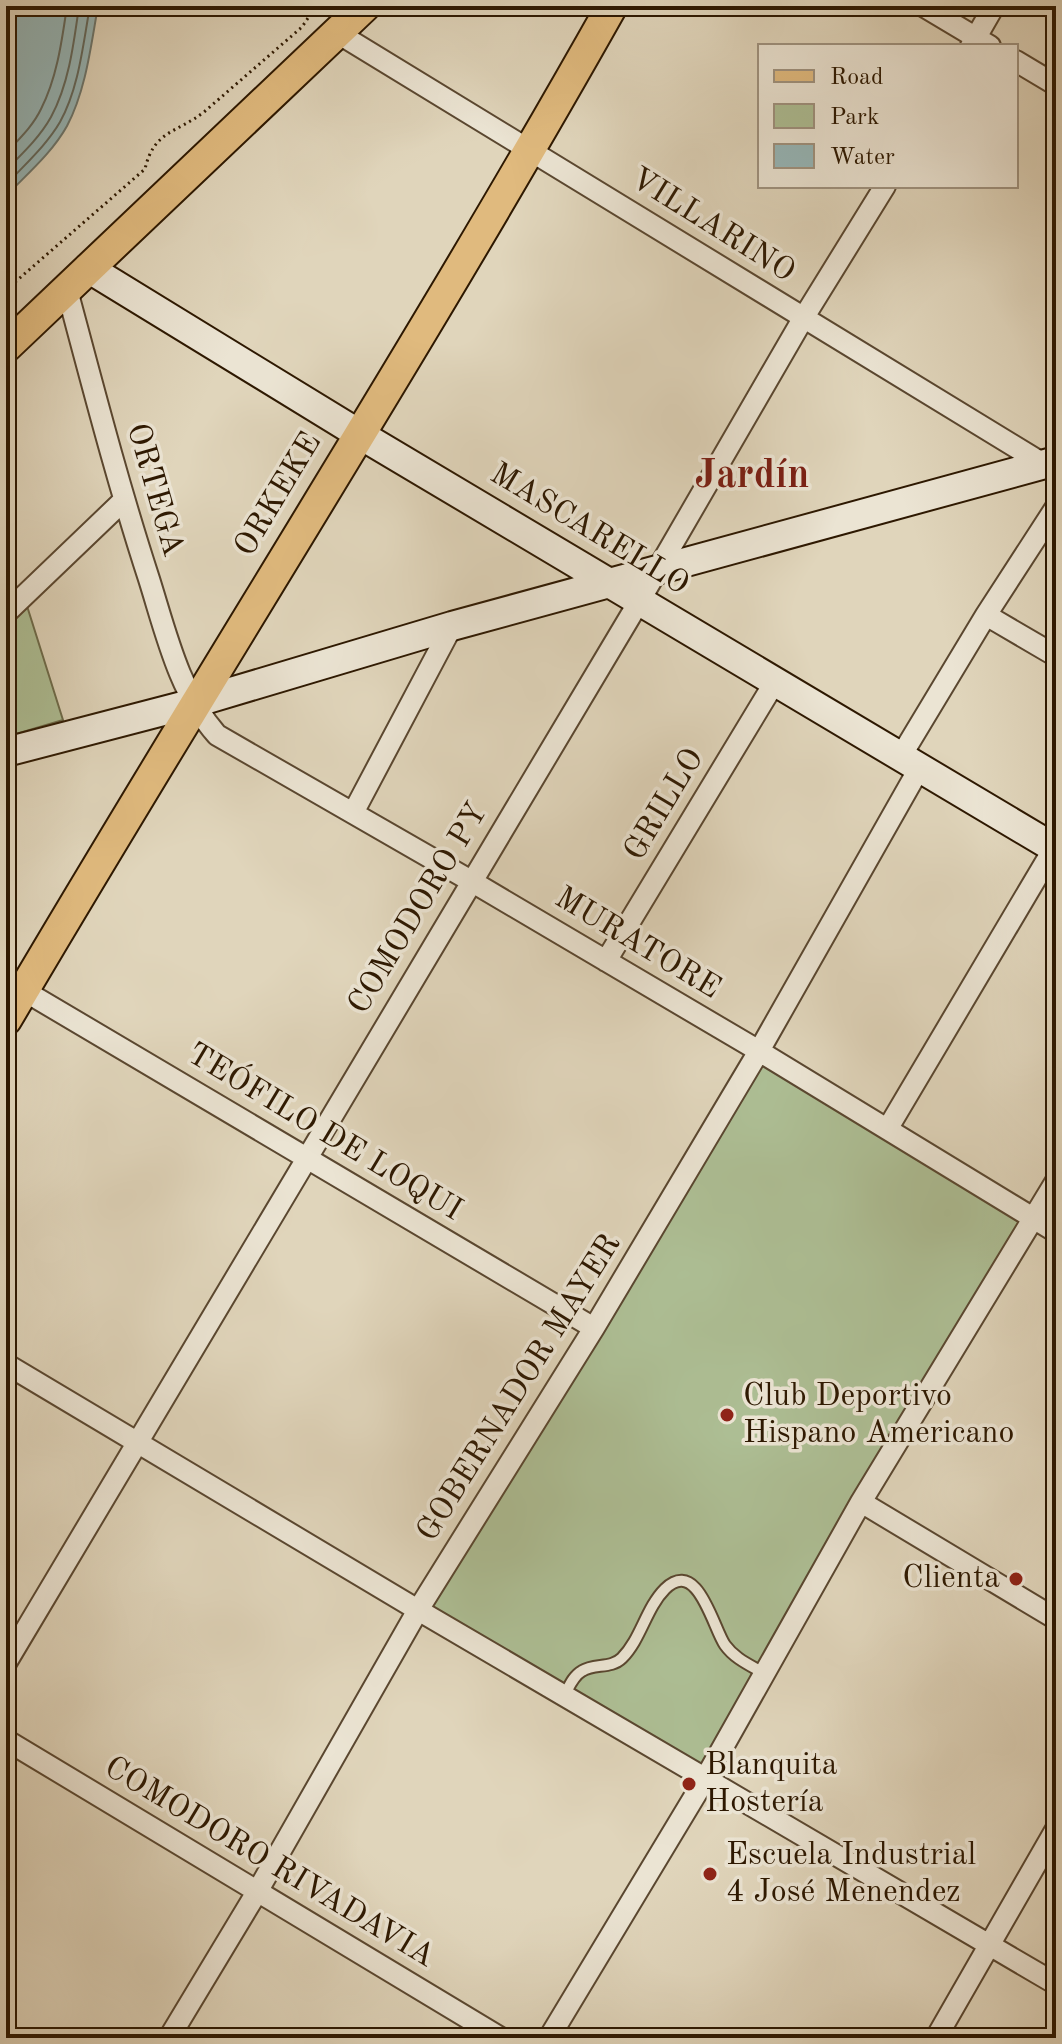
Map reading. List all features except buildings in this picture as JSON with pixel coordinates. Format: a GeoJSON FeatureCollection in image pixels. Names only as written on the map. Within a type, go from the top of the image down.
{"type":"FeatureCollection","features":[{"type":"Feature","properties":{"kind":"main road"},"geometry":{"type":"LineString","coordinates":[[6,347],[365,6]]}},
{"type":"Feature","properties":{"kind":"main road","name":"ORKEKE"},"geometry":{"type":"LineString","coordinates":[[6,1020],[15,986],[359,434],[531,150],[612,6]]}},
{"type":"Feature","properties":{"kind":"main road","name":"MASCARELLO"},"geometry":{"type":"LineString","coordinates":[[78,279],[359,434],[1055,849]]}},
{"type":"Feature","properties":{"kind":"main road"},"geometry":{"type":"LineString","coordinates":[[6,752],[194,703],[452,626],[1052,465]]}},
{"type":"Feature","properties":{"kind":"street"},"geometry":{"type":"LineString","coordinates":[[923,6],[979,43],[994,6]]}},
{"type":"Feature","properties":{"kind":"street","name":"VILLARINO"},"geometry":{"type":"LineString","coordinates":[[336,32],[1052,465]]}},
{"type":"Feature","properties":{"kind":"street"},"geometry":{"type":"LineString","coordinates":[[1018,62],[1056,85]]}},
{"type":"Feature","properties":{"kind":"street","name":"COMODORO PY"},"geometry":{"type":"LineString","coordinates":[[6,1663],[640,600],[804,317],[884,188]]}},
{"type":"Feature","properties":{"kind":"street","name":"ORTEGA"},"geometry":{"type":"LineString","coordinates":[[78,279],[124,500],[173,657],[194,703]]}},
{"type":"Feature","properties":{"kind":"street"},"geometry":{"type":"LineString","coordinates":[[6,613],[124,500]]}},
{"type":"Feature","properties":{"kind":"street","name":"GOBERNADOR MAYER"},"geometry":{"type":"LineString","coordinates":[[169,2038],[257,1892],[418,1610],[594,1328],[759,1051],[986,615],[1056,507]]}},
{"type":"Feature","properties":{"kind":"street"},"geometry":{"type":"LineString","coordinates":[[986,615],[1056,656]]}},
{"type":"Feature","properties":{"kind":"street"},"geometry":{"type":"LineString","coordinates":[[353,813],[452,626]]}},
{"type":"Feature","properties":{"kind":"street","name":"GRILLO"},"geometry":{"type":"LineString","coordinates":[[606,961],[776,680]]}},
{"type":"Feature","properties":{"kind":"street","name":"MURATORE"},"geometry":{"type":"LineString","coordinates":[[194,703],[217,735],[759,1051],[1056,1232]]}},
{"type":"Feature","properties":{"kind":"street"},"geometry":{"type":"LineString","coordinates":[[888,1128],[1055,849]]}},
{"type":"Feature","properties":{"kind":"street","name":"TEÓFILO DE LOQUI"},"geometry":{"type":"LineString","coordinates":[[15,986],[594,1328]]}},
{"type":"Feature","properties":{"kind":"street"},"geometry":{"type":"LineString","coordinates":[[549,2038],[705,1779],[861,1502],[1056,1181]]}},
{"type":"Feature","properties":{"kind":"street"},"geometry":{"type":"LineString","coordinates":[[6,1364],[1056,1984]]}},
{"type":"Feature","properties":{"kind":"street"},"geometry":{"type":"LineString","coordinates":[[861,1502],[1056,1619]]}},
{"type":"Feature","properties":{"kind":"street","name":"COMODORO RIVADAVIA"},"geometry":{"type":"LineString","coordinates":[[6,1740],[501,2038]]}},
{"type":"Feature","properties":{"kind":"street"},"geometry":{"type":"LineString","coordinates":[[936,2038],[1056,1829]]}},
{"type":"Feature","properties":{"kind":"lane"},"geometry":{"type":"LineString","coordinates":[[564,1696],[574,1678],[584,1669],[610,1665],[621,1659],[661,1593],[668,1586],[681,1582],[691,1585],[705,1598],[726,1645],[738,1658],[765,1674]]}},
{"type":"Feature","properties":{"kind":"path"},"geometry":{"type":"LineString","coordinates":[[6,290],[145,169],[151,150],[166,133],[204,112],[302,27],[316,6]]}},
{"type":"Feature","properties":{"kind":"green space"},"geometry":{"type":"Polygon","coordinates":[[[27,606],[63,720],[6,737],[6,626],[27,606]]]}},
{"type":"Feature","properties":{"kind":"green space","name":"Club Deportivo Hispano Americano"},"geometry":{"type":"Polygon","coordinates":[[[759,1051],[1034,1219],[705,1779],[418,1610],[759,1051]]]}},
{"type":"Feature","properties":{"kind":"water"},"geometry":{"type":"Polygon","coordinates":[[[6,6],[98,6],[74,112],[47,154],[6,196],[6,6]]]}},
{"type":"Feature","properties":{"kind":"place","name":"Club Deportivo Hispano Americano"},"geometry":{"type":"Point","coordinates":[727,1415]}},
{"type":"Feature","properties":{"kind":"place","name":"Clienta"},"geometry":{"type":"Point","coordinates":[1016,1579]}},
{"type":"Feature","properties":{"kind":"place","name":"Blanquita Hostería"},"geometry":{"type":"Point","coordinates":[689,1784]}},
{"type":"Feature","properties":{"kind":"place","name":"Escuela Industrial 4 José Menendez"},"geometry":{"type":"Point","coordinates":[710,1874]}},
{"type":"Feature","properties":{"kind":"district","name":"Jardín"},"geometry":{"type":"Point","coordinates":[752,477]}}]}
